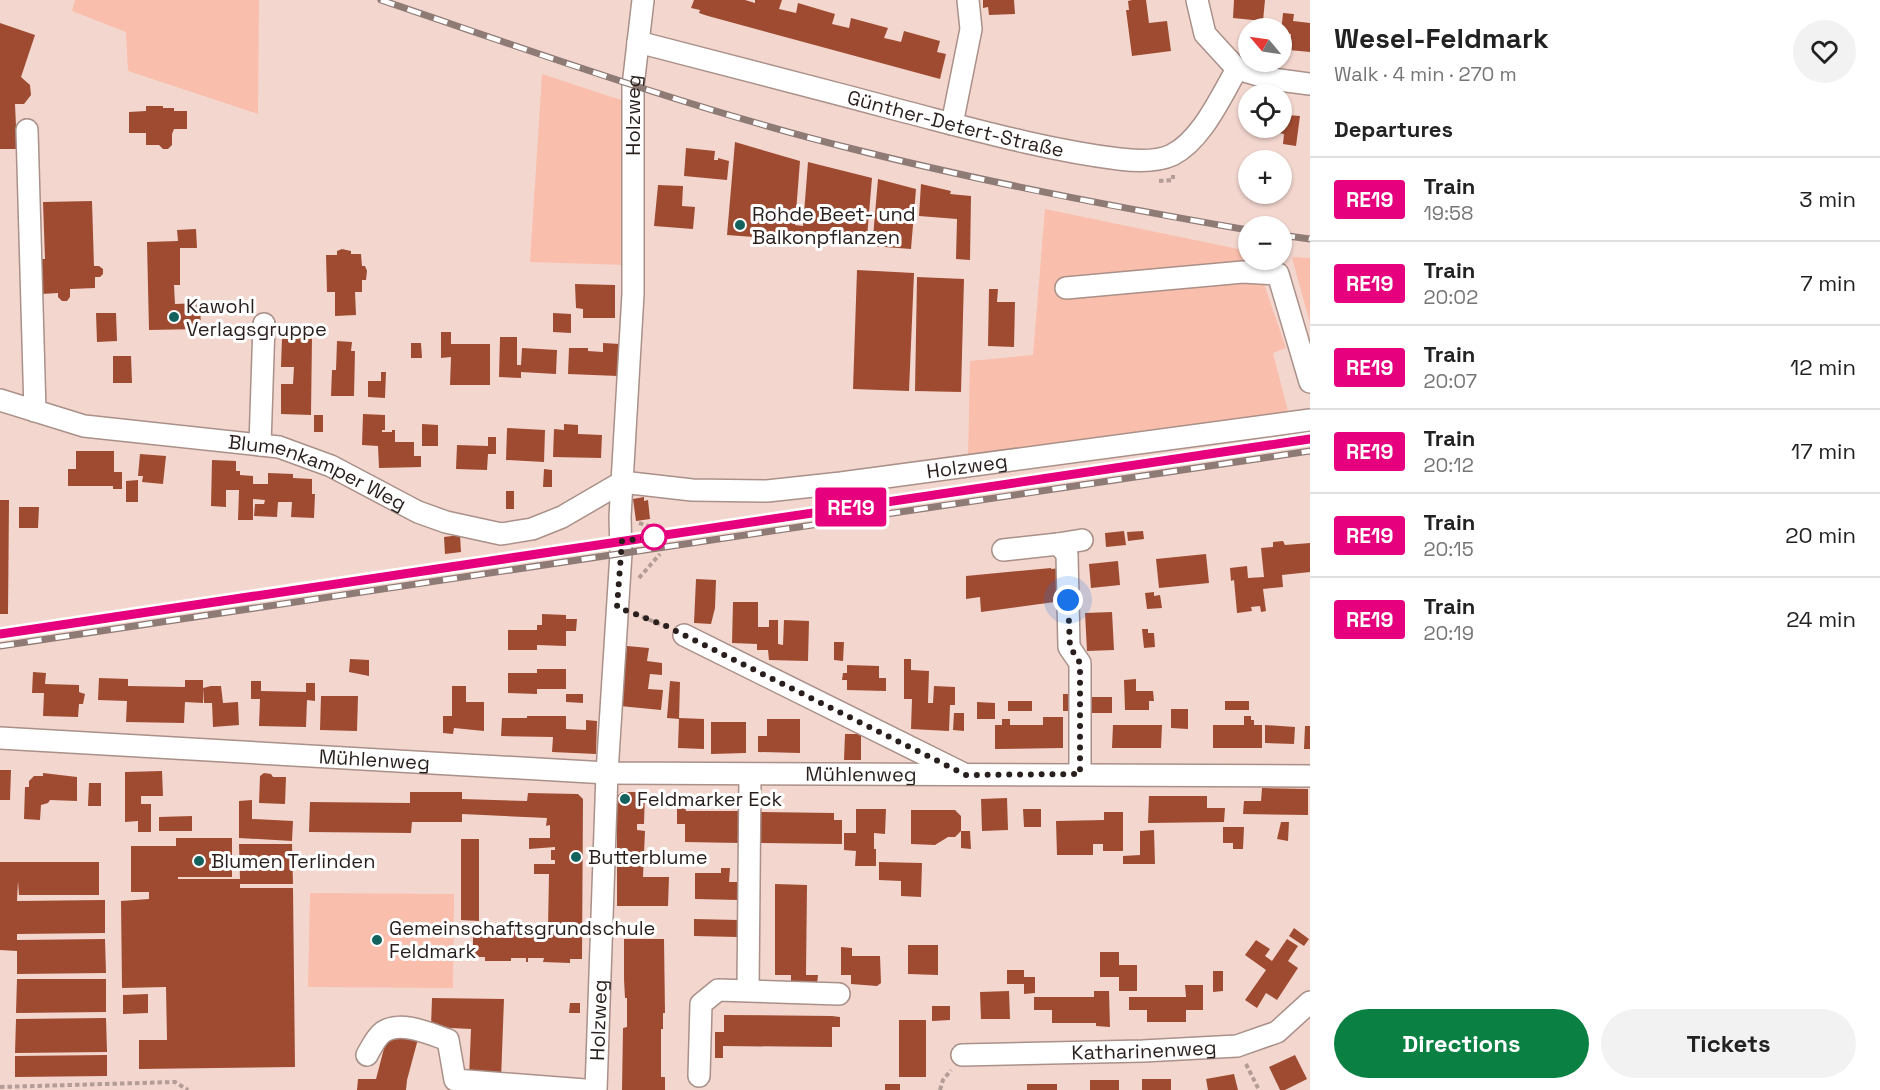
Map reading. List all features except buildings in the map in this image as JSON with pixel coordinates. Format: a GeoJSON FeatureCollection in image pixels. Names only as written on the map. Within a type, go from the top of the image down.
{"type":"FeatureCollection","features":[{"type":"Feature","properties":{"kind":"street","name":"Holzweg"},"geometry":{"type":"LineString","coordinates":[[596,1090],[607,773],[621,553],[620,517],[633,294],[633,86],[643,0]]}},
{"type":"Feature","properties":{"kind":"street"},"geometry":{"type":"LineString","coordinates":[[952,124],[971,29],[968,0]]}},
{"type":"Feature","properties":{"kind":"street"},"geometry":{"type":"LineString","coordinates":[[1197,0],[1205,34],[1237,69],[1272,79],[1310,84]]}},
{"type":"Feature","properties":{"kind":"street","name":"Günther-Detert-Straße"},"geometry":{"type":"LineString","coordinates":[[638,42],[952,124],[1064,150],[1120,159],[1161,158],[1172,155],[1192,140],[1237,69]]}},
{"type":"Feature","properties":{"kind":"street"},"geometry":{"type":"LineString","coordinates":[[27,130],[35,411]]}},
{"type":"Feature","properties":{"kind":"street"},"geometry":{"type":"LineString","coordinates":[[1066,288],[1243,272],[1278,274],[1310,382]]}},
{"type":"Feature","properties":{"kind":"street"},"geometry":{"type":"LineString","coordinates":[[260,445],[264,324]]}},
{"type":"Feature","properties":{"kind":"street","name":"Blumenkamper Weg"},"geometry":{"type":"LineString","coordinates":[[0,400],[84,426],[279,447],[332,466],[418,512],[446,522],[501,534],[532,529],[562,517],[622,482]]}},
{"type":"Feature","properties":{"kind":"street","name":"Holzweg"},"geometry":{"type":"LineString","coordinates":[[622,482],[692,490],[767,490],[841,483],[1310,420]]}},
{"type":"Feature","properties":{"kind":"street"},"geometry":{"type":"LineString","coordinates":[[1003,550],[1082,540]]}},
{"type":"Feature","properties":{"kind":"street"},"geometry":{"type":"LineString","coordinates":[[1058,544],[1067,554],[1070,647],[1080,663],[1080,774]]}},
{"type":"Feature","properties":{"kind":"street"},"geometry":{"type":"LineString","coordinates":[[684,635],[966,775]]}},
{"type":"Feature","properties":{"kind":"street","name":"Mühlenweg"},"geometry":{"type":"LineString","coordinates":[[0,738],[607,773],[1310,776]]}},
{"type":"Feature","properties":{"kind":"street"},"geometry":{"type":"LineString","coordinates":[[748,990],[750,775]]}},
{"type":"Feature","properties":{"kind":"street"},"geometry":{"type":"LineString","coordinates":[[699,1076],[701,1004],[718,990],[839,993]]}},
{"type":"Feature","properties":{"kind":"street","name":"Katharinenweg"},"geometry":{"type":"LineString","coordinates":[[962,1055],[1143,1051],[1237,1046],[1277,1032],[1310,1002]]}},
{"type":"Feature","properties":{"kind":"street"},"geometry":{"type":"LineString","coordinates":[[367,1055],[381,1033],[403,1027],[448,1040],[455,1080],[585,1090]]}},
{"type":"Feature","properties":{"kind":"path"},"geometry":{"type":"LineString","coordinates":[[617,607],[684,635]]}},
{"type":"Feature","properties":{"kind":"path"},"geometry":{"type":"LineString","coordinates":[[1237,1046],[1259,1090]]}},
{"type":"Feature","properties":{"kind":"path"},"geometry":{"type":"LineString","coordinates":[[0,1088],[175,1082],[188,1090]]}},
{"type":"Feature","properties":{"kind":"shaded area"},"geometry":{"type":"Polygon","coordinates":[[[75,0],[259,0],[258,114],[128,71],[126,32],[72,11],[75,0]]]}},
{"type":"Feature","properties":{"kind":"shaded area"},"geometry":{"type":"Polygon","coordinates":[[[542,74],[624,101],[626,265],[530,262],[542,74]]]}},
{"type":"Feature","properties":{"kind":"shaded area"},"geometry":{"type":"Polygon","coordinates":[[[1045,209],[1238,249],[1238,270],[1259,270],[1286,348],[1273,353],[1289,415],[968,459],[970,361],[1033,355],[1045,209]]]}},
{"type":"Feature","properties":{"kind":"shaded area"},"geometry":{"type":"Polygon","coordinates":[[[1292,258],[1310,258],[1310,323],[1292,258]]]}},
{"type":"Feature","properties":{"kind":"shaded area"},"geometry":{"type":"Polygon","coordinates":[[[310,893],[454,894],[453,988],[308,987],[310,893]]]}},
{"type":"Feature","properties":{"kind":"railway"},"geometry":{"type":"LineString","coordinates":[[381,0],[615,79],[793,133],[1000,183],[1238,228]]}},
{"type":"Feature","properties":{"kind":"railway"},"geometry":{"type":"LineString","coordinates":[[1292,237],[1310,239]]}},
{"type":"Feature","properties":{"kind":"railway"},"geometry":{"type":"LineString","coordinates":[[0,634],[1310,439]]}},
{"type":"Feature","properties":{"kind":"railway"},"geometry":{"type":"LineString","coordinates":[[0,646],[1310,451]]}},
{"type":"Feature","properties":{"kind":"train","name":"RE19"},"geometry":{"type":"LineString","coordinates":[[0,634],[1310,439]]}},
{"type":"Feature","properties":{"kind":"place","name":"Rohde Beet- und Balkonpflanzen"},"geometry":{"type":"Point","coordinates":[740,225]}},
{"type":"Feature","properties":{"kind":"place","name":"Kawohl Verlagsgruppe"},"geometry":{"type":"Point","coordinates":[174,317]}},
{"type":"Feature","properties":{"kind":"place","name":"Feldmarker Eck"},"geometry":{"type":"Point","coordinates":[625,799]}},
{"type":"Feature","properties":{"kind":"place","name":"Butterblume"},"geometry":{"type":"Point","coordinates":[576,857]}},
{"type":"Feature","properties":{"kind":"place","name":"Blumen Terlinden"},"geometry":{"type":"Point","coordinates":[199,861]}},
{"type":"Feature","properties":{"kind":"place","name":"Gemeinschaftsgrundschule Feldmark"},"geometry":{"type":"Point","coordinates":[377,940]}},
{"type":"Feature","properties":{"kind":"route"},"geometry":{"type":"LineString","coordinates":[[654,537],[622,541],[617,607],[666,626],[966,775],[1080,774],[1080,663],[1070,647],[1068,600]]}}]}
